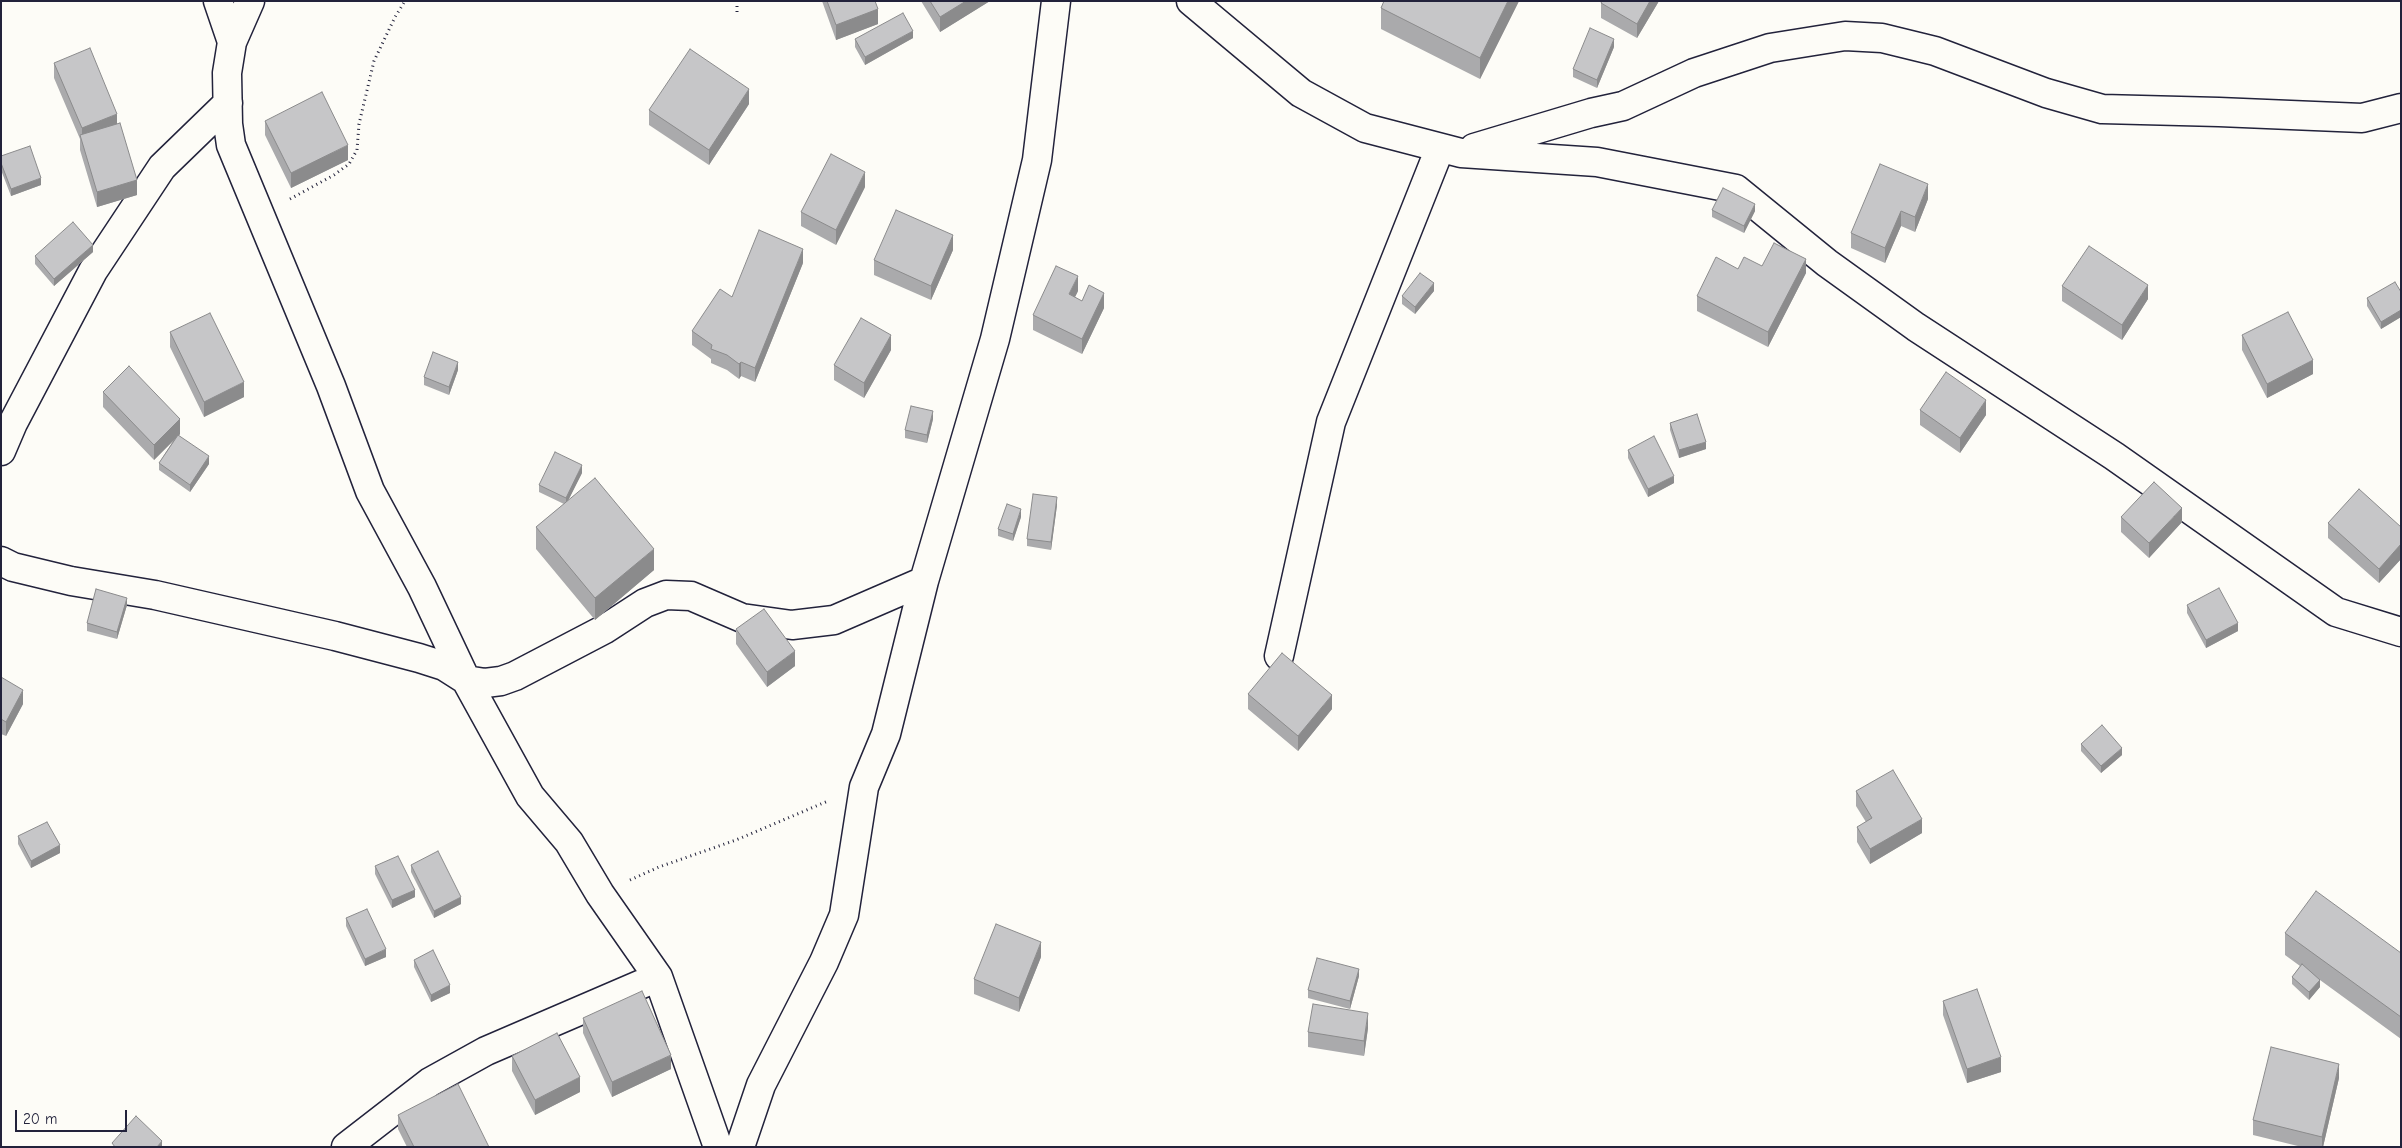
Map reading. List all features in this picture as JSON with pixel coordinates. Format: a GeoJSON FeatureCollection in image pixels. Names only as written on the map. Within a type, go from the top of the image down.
{"type":"FeatureCollection","features":[{"type":"Feature","properties":{"kind":"street"},"geometry":{"type":"LineString","coordinates":[[218,1],[232,42]]}},
{"type":"Feature","properties":{"kind":"street"},"geometry":{"type":"LineString","coordinates":[[250,1],[232,42],[227,73],[228,124],[232,145],[331,386],[370,491],[422,587],[466,680],[530,796],[569,842],[600,894],[658,977],[718,1147]]}},
{"type":"Feature","properties":{"kind":"street"},"geometry":{"type":"LineString","coordinates":[[740,1147],[761,1085],[824,962],[844,915],[864,786],[886,734],[924,581],[995,339],[1037,160],[1056,1]]}},
{"type":"Feature","properties":{"kind":"street"},"geometry":{"type":"LineString","coordinates":[[1190,1],[1301,93],[1365,128],[1451,151],[1597,162],[1736,189],[1828,263],[1916,327],[2114,456],[2336,612],[2401,632]]}},
{"type":"Feature","properties":{"kind":"street"},"geometry":{"type":"LineString","coordinates":[[1451,151],[1623,106],[1694,73],[1770,48],[1845,36],[1882,38],[1935,51],[2046,93],[2102,109],[2362,118],[2401,108]]}},
{"type":"Feature","properties":{"kind":"street"},"geometry":{"type":"LineString","coordinates":[[1,452],[14,422],[92,271],[162,167],[228,103]]}},
{"type":"Feature","properties":{"kind":"street"},"geometry":{"type":"LineString","coordinates":[[1279,656],[1331,422],[1451,151]]}},
{"type":"Feature","properties":{"kind":"street"},"geometry":{"type":"LineString","coordinates":[[1,562],[13,567],[71,581],[155,595],[354,641],[444,666],[466,680],[485,682],[501,681],[514,676],[605,629],[645,603],[666,595],[691,596],[742,618],[792,625],[834,620],[924,581]]}},
{"type":"Feature","properties":{"kind":"street"},"geometry":{"type":"LineString","coordinates":[[346,1147],[430,1082],[486,1051],[658,977]]}},
{"type":"Feature","properties":{"kind":"path"},"geometry":{"type":"LineString","coordinates":[[262,219],[296,195],[334,175],[349,164],[357,150],[359,124],[374,61],[395,17],[406,1]]}},
{"type":"Feature","properties":{"kind":"path"},"geometry":{"type":"LineString","coordinates":[[736,1],[738,15]]}},
{"type":"Feature","properties":{"kind":"path"},"geometry":{"type":"LineString","coordinates":[[600,894],[660,867],[736,840],[864,786]]}},
{"type":"Feature","properties":{"kind":"building"},"geometry":{"type":"Polygon","coordinates":[[[827,1],[875,1],[878,9],[836,25],[827,1]]]}},
{"type":"Feature","properties":{"kind":"building"},"geometry":{"type":"Polygon","coordinates":[[[930,1],[966,1],[940,17],[930,1]]]}},
{"type":"Feature","properties":{"kind":"building"},"geometry":{"type":"Polygon","coordinates":[[[1384,1],[1508,1],[1480,58],[1381,8],[1384,1]]]}},
{"type":"Feature","properties":{"kind":"building"},"geometry":{"type":"Polygon","coordinates":[[[1602,1],[1650,1],[1637,24],[1601,3],[1602,1]]]}},
{"type":"Feature","properties":{"kind":"building"},"geometry":{"type":"Polygon","coordinates":[[[903,13],[913,31],[865,57],[855,39],[903,13]]]}},
{"type":"Feature","properties":{"kind":"building"},"geometry":{"type":"Polygon","coordinates":[[[1590,28],[1614,39],[1597,80],[1573,69],[1590,28]]]}},
{"type":"Feature","properties":{"kind":"building"},"geometry":{"type":"Polygon","coordinates":[[[90,48],[117,114],[82,128],[54,63],[90,48]]]}},
{"type":"Feature","properties":{"kind":"building"},"geometry":{"type":"Polygon","coordinates":[[[690,49],[749,89],[709,150],[649,110],[690,49]]]}},
{"type":"Feature","properties":{"kind":"building"},"geometry":{"type":"Polygon","coordinates":[[[322,92],[348,145],[291,173],[265,121],[322,92]]]}},
{"type":"Feature","properties":{"kind":"building"},"geometry":{"type":"Polygon","coordinates":[[[120,123],[137,180],[97,192],[80,135],[120,123]]]}},
{"type":"Feature","properties":{"kind":"building"},"geometry":{"type":"Polygon","coordinates":[[[30,146],[41,178],[11,189],[1,163],[1,156],[30,146]]]}},
{"type":"Feature","properties":{"kind":"building"},"geometry":{"type":"Polygon","coordinates":[[[831,154],[865,172],[836,230],[801,212],[831,154]]]}},
{"type":"Feature","properties":{"kind":"building"},"geometry":{"type":"Polygon","coordinates":[[[1880,164],[1928,184],[1915,217],[1901,211],[1885,248],[1851,233],[1880,164]]]}},
{"type":"Feature","properties":{"kind":"building"},"geometry":{"type":"Polygon","coordinates":[[[1723,188],[1755,204],[1744,226],[1712,210],[1723,188]]]}},
{"type":"Feature","properties":{"kind":"building"},"geometry":{"type":"Polygon","coordinates":[[[896,210],[953,235],[931,286],[874,260],[896,210]]]}},
{"type":"Feature","properties":{"kind":"building"},"geometry":{"type":"Polygon","coordinates":[[[73,222],[93,245],[54,279],[35,256],[73,222]]]}},
{"type":"Feature","properties":{"kind":"building"},"geometry":{"type":"Polygon","coordinates":[[[759,230],[803,249],[755,368],[741,362],[739,364],[727,355],[711,349],[712,345],[692,331],[720,289],[732,297],[759,230]]]}},
{"type":"Feature","properties":{"kind":"building"},"geometry":{"type":"Polygon","coordinates":[[[1774,243],[1806,259],[1768,332],[1697,296],[1716,257],[1738,269],[1744,257],[1762,266],[1774,243]]]}},
{"type":"Feature","properties":{"kind":"building"},"geometry":{"type":"Polygon","coordinates":[[[2089,246],[2148,285],[2122,325],[2062,286],[2089,246]]]}},
{"type":"Feature","properties":{"kind":"building"},"geometry":{"type":"Polygon","coordinates":[[[1056,266],[1078,276],[1069,294],[1082,301],[1089,285],[1104,293],[1082,339],[1033,315],[1056,266]]]}},
{"type":"Feature","properties":{"kind":"building"},"geometry":{"type":"Polygon","coordinates":[[[1420,273],[1434,283],[1415,307],[1402,296],[1420,273]]]}},
{"type":"Feature","properties":{"kind":"building"},"geometry":{"type":"Polygon","coordinates":[[[2395,282],[2401,292],[2401,310],[2381,322],[2367,298],[2395,282]]]}},
{"type":"Feature","properties":{"kind":"building"},"geometry":{"type":"Polygon","coordinates":[[[2288,312],[2313,360],[2267,384],[2242,335],[2288,312]]]}},
{"type":"Feature","properties":{"kind":"building"},"geometry":{"type":"Polygon","coordinates":[[[210,313],[244,382],[204,402],[170,332],[210,313]]]}},
{"type":"Feature","properties":{"kind":"building"},"geometry":{"type":"Polygon","coordinates":[[[861,318],[891,335],[864,383],[834,365],[861,318]]]}},
{"type":"Feature","properties":{"kind":"building"},"geometry":{"type":"Polygon","coordinates":[[[433,352],[458,362],[449,387],[424,377],[433,352]]]}},
{"type":"Feature","properties":{"kind":"building"},"geometry":{"type":"Polygon","coordinates":[[[129,366],[180,419],[154,445],[103,392],[129,366]]]}},
{"type":"Feature","properties":{"kind":"building"},"geometry":{"type":"Polygon","coordinates":[[[1946,372],[1986,400],[1960,438],[1920,410],[1946,372]]]}},
{"type":"Feature","properties":{"kind":"building"},"geometry":{"type":"Polygon","coordinates":[[[911,406],[933,411],[927,435],[905,430],[911,406]]]}},
{"type":"Feature","properties":{"kind":"building"},"geometry":{"type":"Polygon","coordinates":[[[1697,414],[1706,442],[1679,450],[1670,423],[1697,414]]]}},
{"type":"Feature","properties":{"kind":"building"},"geometry":{"type":"Polygon","coordinates":[[[178,435],[209,456],[190,485],[159,463],[178,435]]]}},
{"type":"Feature","properties":{"kind":"building"},"geometry":{"type":"Polygon","coordinates":[[[1654,436],[1674,476],[1648,489],[1628,450],[1654,436]]]}},
{"type":"Feature","properties":{"kind":"building"},"geometry":{"type":"Polygon","coordinates":[[[555,452],[582,465],[566,498],[539,485],[555,452]]]}},
{"type":"Feature","properties":{"kind":"building"},"geometry":{"type":"Polygon","coordinates":[[[595,478],[654,549],[595,598],[536,527],[595,478]]]}},
{"type":"Feature","properties":{"kind":"building"},"geometry":{"type":"Polygon","coordinates":[[[2154,482],[2182,508],[2149,543],[2121,517],[2154,482]]]}},
{"type":"Feature","properties":{"kind":"building"},"geometry":{"type":"Polygon","coordinates":[[[2359,489],[2401,527],[2401,544],[2379,569],[2328,523],[2359,489]]]}},
{"type":"Feature","properties":{"kind":"building"},"geometry":{"type":"Polygon","coordinates":[[[1033,494],[1057,497],[1051,542],[1027,539],[1033,494]]]}},
{"type":"Feature","properties":{"kind":"building"},"geometry":{"type":"Polygon","coordinates":[[[1007,504],[1021,509],[1013,534],[998,529],[1007,504]]]}},
{"type":"Feature","properties":{"kind":"building"},"geometry":{"type":"Polygon","coordinates":[[[2219,588],[2238,623],[2206,640],[2187,605],[2219,588]]]}},
{"type":"Feature","properties":{"kind":"building"},"geometry":{"type":"Polygon","coordinates":[[[96,589],[127,598],[117,632],[87,623],[96,589]]]}},
{"type":"Feature","properties":{"kind":"building"},"geometry":{"type":"Polygon","coordinates":[[[764,609],[795,651],[767,672],[736,629],[764,609]]]}},
{"type":"Feature","properties":{"kind":"building"},"geometry":{"type":"Polygon","coordinates":[[[1282,653],[1332,695],[1298,736],[1248,694],[1282,653]]]}},
{"type":"Feature","properties":{"kind":"building"},"geometry":{"type":"Polygon","coordinates":[[[1,677],[23,690],[6,722],[1,719],[1,677]]]}},
{"type":"Feature","properties":{"kind":"building"},"geometry":{"type":"Polygon","coordinates":[[[2102,725],[2122,748],[2101,766],[2081,744],[2102,725]]]}},
{"type":"Feature","properties":{"kind":"building"},"geometry":{"type":"Polygon","coordinates":[[[1893,770],[1922,819],[1870,849],[1857,827],[1872,818],[1856,791],[1893,770]]]}},
{"type":"Feature","properties":{"kind":"building"},"geometry":{"type":"Polygon","coordinates":[[[47,822],[60,845],[31,861],[18,836],[47,822]]]}},
{"type":"Feature","properties":{"kind":"building"},"geometry":{"type":"Polygon","coordinates":[[[438,851],[461,897],[434,911],[411,865],[438,851]]]}},
{"type":"Feature","properties":{"kind":"building"},"geometry":{"type":"Polygon","coordinates":[[[398,856],[415,890],[392,900],[375,866],[398,856]]]}},
{"type":"Feature","properties":{"kind":"building"},"geometry":{"type":"Polygon","coordinates":[[[2316,891],[2401,953],[2401,1017],[2285,933],[2316,891]]]}},
{"type":"Feature","properties":{"kind":"building"},"geometry":{"type":"Polygon","coordinates":[[[367,909],[386,949],[365,959],[346,918],[367,909]]]}},
{"type":"Feature","properties":{"kind":"building"},"geometry":{"type":"Polygon","coordinates":[[[996,924],[1041,942],[1019,998],[974,979],[996,924]]]}},
{"type":"Feature","properties":{"kind":"building"},"geometry":{"type":"Polygon","coordinates":[[[433,950],[450,985],[431,995],[414,960],[433,950]]]}},
{"type":"Feature","properties":{"kind":"building"},"geometry":{"type":"Polygon","coordinates":[[[1317,958],[1359,969],[1350,1001],[1308,990],[1317,958]]]}},
{"type":"Feature","properties":{"kind":"building"},"geometry":{"type":"Polygon","coordinates":[[[2302,964],[2320,980],[2309,992],[2292,977],[2302,964]]]}},
{"type":"Feature","properties":{"kind":"building"},"geometry":{"type":"Polygon","coordinates":[[[1977,989],[2001,1057],[1967,1069],[1943,1001],[1977,989]]]}},
{"type":"Feature","properties":{"kind":"building"},"geometry":{"type":"Polygon","coordinates":[[[642,991],[671,1055],[612,1082],[583,1018],[642,991]]]}},
{"type":"Feature","properties":{"kind":"building"},"geometry":{"type":"Polygon","coordinates":[[[1313,1004],[1368,1013],[1364,1041],[1308,1032],[1313,1004]]]}},
{"type":"Feature","properties":{"kind":"building"},"geometry":{"type":"Polygon","coordinates":[[[557,1033],[580,1077],[535,1100],[512,1056],[557,1033]]]}},
{"type":"Feature","properties":{"kind":"building"},"geometry":{"type":"Polygon","coordinates":[[[2271,1047],[2339,1064],[2322,1137],[2253,1120],[2271,1047]]]}},
{"type":"Feature","properties":{"kind":"building"},"geometry":{"type":"Polygon","coordinates":[[[458,1084],[489,1147],[414,1147],[398,1115],[458,1084]]]}},
{"type":"Feature","properties":{"kind":"building"},"geometry":{"type":"Polygon","coordinates":[[[136,1116],[162,1141],[157,1147],[115,1147],[112,1143],[136,1116]]]}}]}
